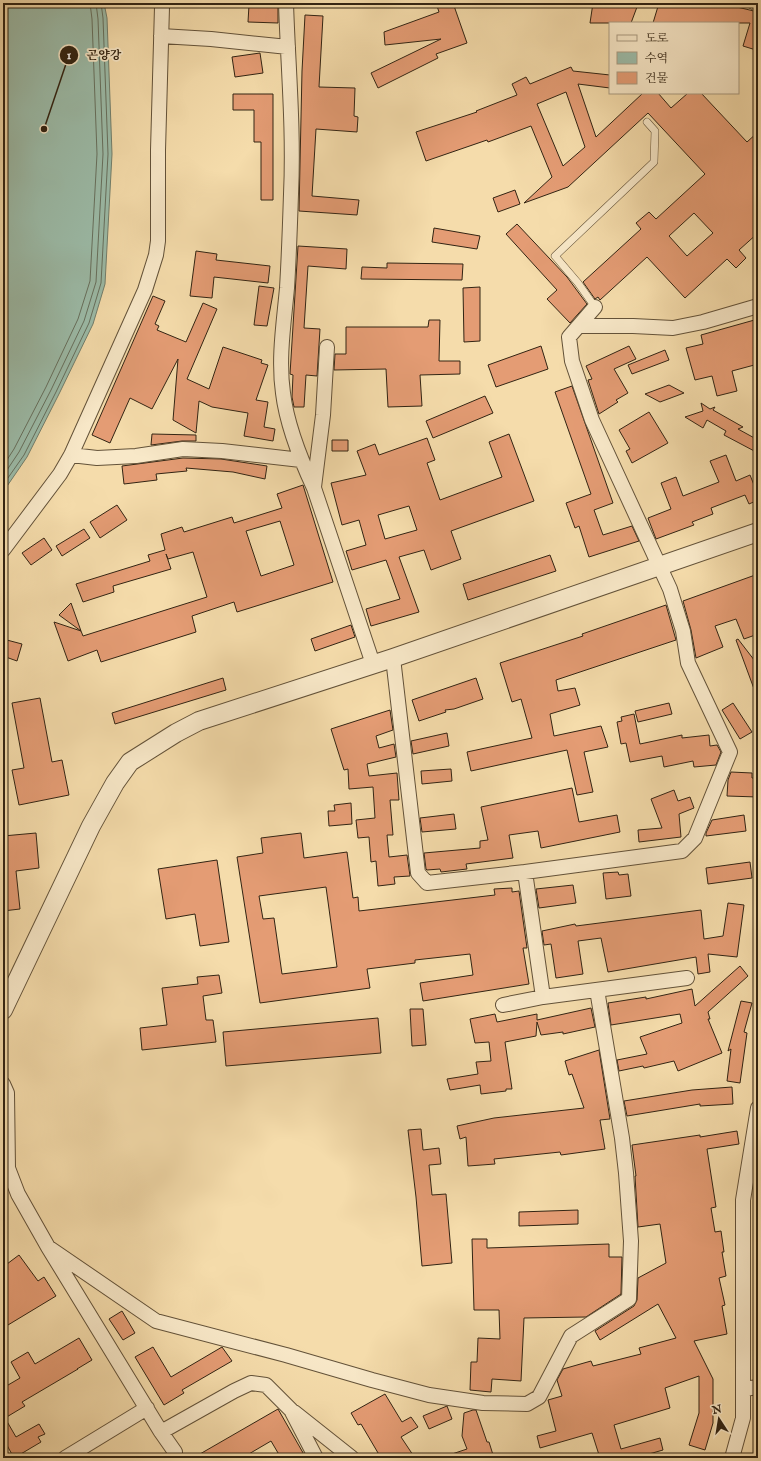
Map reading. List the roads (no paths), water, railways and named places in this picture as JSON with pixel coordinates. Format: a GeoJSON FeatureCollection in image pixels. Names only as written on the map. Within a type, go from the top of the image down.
{"type":"FeatureCollection","features":[{"type":"Feature","properties":{"kind":"street"},"geometry":{"type":"LineString","coordinates":[[286,3],[290,79],[291,192],[287,286],[281,356],[283,393],[286,412],[301,460],[314,488],[373,664]]}},
{"type":"Feature","properties":{"kind":"street"},"geometry":{"type":"LineString","coordinates":[[3,550],[60,474],[71,455],[145,290],[156,255],[158,241],[158,150],[162,7]]}},
{"type":"Feature","properties":{"kind":"street"},"geometry":{"type":"LineString","coordinates":[[161,36],[288,47]]}},
{"type":"Feature","properties":{"kind":"street"},"geometry":{"type":"LineString","coordinates":[[579,326],[673,328],[703,322],[758,306]]}},
{"type":"Feature","properties":{"kind":"street"},"geometry":{"type":"LineString","coordinates":[[393,658],[418,873],[427,883],[525,872],[682,851],[695,838],[730,752],[688,663],[683,631],[670,589],[658,566],[638,517],[592,420],[572,361],[569,337],[595,308]]}},
{"type":"Feature","properties":{"kind":"street"},"geometry":{"type":"LineString","coordinates":[[314,488],[323,415],[327,347]]}},
{"type":"Feature","properties":{"kind":"street"},"geometry":{"type":"LineString","coordinates":[[71,455],[97,458],[128,457],[183,449],[222,451],[301,460]]}},
{"type":"Feature","properties":{"kind":"street"},"geometry":{"type":"LineString","coordinates":[[3,1010],[91,826],[115,783],[130,762],[176,733],[199,721],[393,658],[758,532]]}},
{"type":"Feature","properties":{"kind":"street"},"geometry":{"type":"LineString","coordinates":[[525,872],[543,997]]}},
{"type":"Feature","properties":{"kind":"street"},"geometry":{"type":"LineString","coordinates":[[504,1005],[543,997],[687,978]]}},
{"type":"Feature","properties":{"kind":"street"},"geometry":{"type":"LineString","coordinates":[[48,1247],[156,1321],[429,1394],[483,1403],[527,1404],[539,1397],[571,1336],[629,1299],[631,1241],[626,1173],[622,1138],[597,990]]}},
{"type":"Feature","properties":{"kind":"street"},"geometry":{"type":"LineString","coordinates":[[3,1084],[7,1093],[8,1168],[18,1194],[48,1247],[174,1452]]}},
{"type":"Feature","properties":{"kind":"street"},"geometry":{"type":"LineString","coordinates":[[732,1458],[744,1418],[744,1200],[758,1108]]}},
{"type":"Feature","properties":{"kind":"street"},"geometry":{"type":"LineString","coordinates":[[161,1432],[251,1383],[266,1385],[291,1410],[352,1458]]}},
{"type":"Feature","properties":{"kind":"street"},"geometry":{"type":"LineString","coordinates":[[744,1390],[758,1387]]}},
{"type":"Feature","properties":{"kind":"street"},"geometry":{"type":"LineString","coordinates":[[65,1458],[147,1408]]}},
{"type":"Feature","properties":{"kind":"street"},"geometry":{"type":"LineString","coordinates":[[291,1410],[316,1458]]}},
{"type":"Feature","properties":{"kind":"lane"},"geometry":{"type":"LineString","coordinates":[[595,308],[578,283],[555,256],[654,162],[655,132],[647,122]]}},
{"type":"Feature","properties":{"kind":"water"},"geometry":{"type":"Polygon","coordinates":[[[3,3],[104,3],[107,18],[112,154],[105,284],[93,324],[27,457],[3,492],[3,3]]]}},
{"type":"Feature","properties":{"kind":"place","name":"곤양강"},"geometry":{"type":"Point","coordinates":[44,129]}}]}
